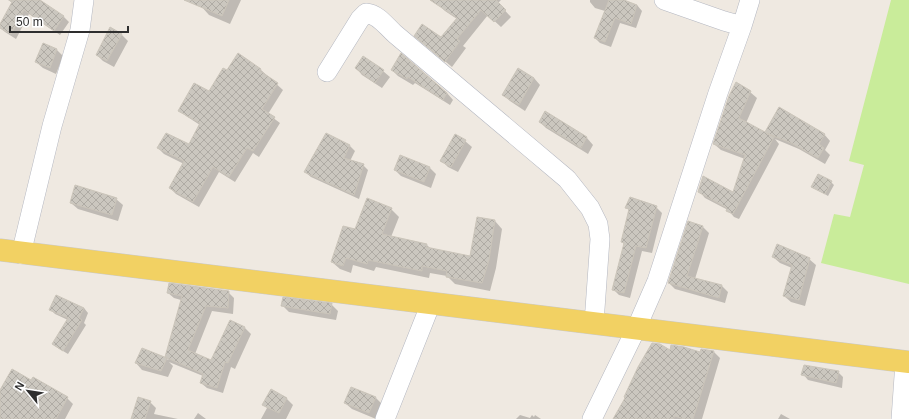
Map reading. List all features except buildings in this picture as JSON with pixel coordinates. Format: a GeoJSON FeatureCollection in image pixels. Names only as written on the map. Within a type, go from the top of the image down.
{"type":"FeatureCollection","features":[{"type":"Feature","properties":{"kind":"main road"},"geometry":{"type":"LineString","coordinates":[[0,250],[21,254],[907,362]]}},
{"type":"Feature","properties":{"kind":"street"},"geometry":{"type":"LineString","coordinates":[[21,254],[50,133],[80,30],[84,0]]}},
{"type":"Feature","properties":{"kind":"street"},"geometry":{"type":"LineString","coordinates":[[664,0],[742,26]]}},
{"type":"Feature","properties":{"kind":"street"},"geometry":{"type":"LineString","coordinates":[[592,419],[636,329],[657,281],[715,100],[750,0]]}},
{"type":"Feature","properties":{"kind":"street"},"geometry":{"type":"LineString","coordinates":[[327,72],[360,19],[366,13],[372,14],[567,179],[590,208],[598,224],[600,239],[594,323]]}},
{"type":"Feature","properties":{"kind":"street"},"geometry":{"type":"LineString","coordinates":[[385,419],[431,303]]}},
{"type":"Feature","properties":{"kind":"street"},"geometry":{"type":"LineString","coordinates":[[901,419],[907,362]]}},
{"type":"Feature","properties":{"kind":"green space"},"geometry":{"type":"Polygon","coordinates":[[[891,0],[909,0],[909,284],[821,263],[834,214],[850,217],[864,165],[849,161],[891,0]]]}}]}
